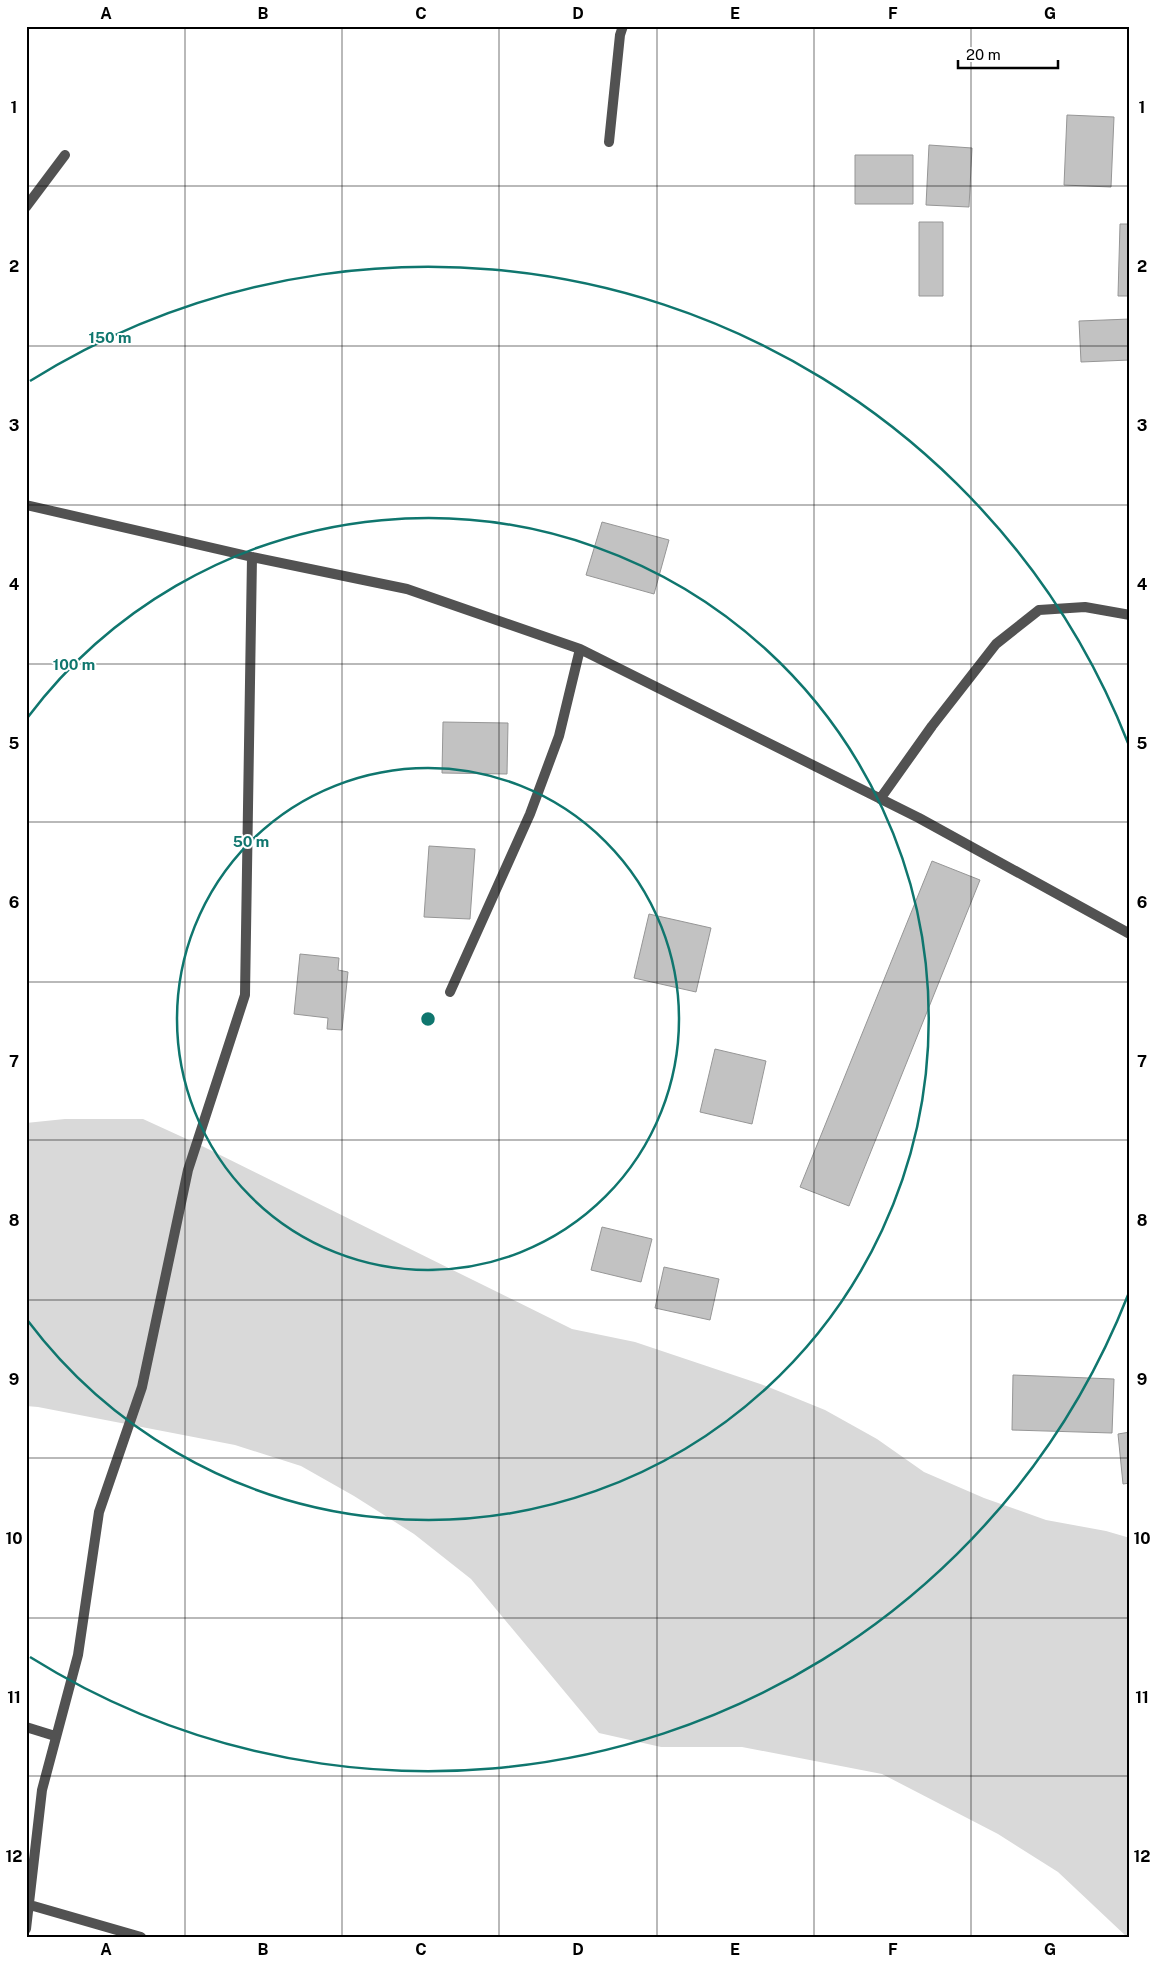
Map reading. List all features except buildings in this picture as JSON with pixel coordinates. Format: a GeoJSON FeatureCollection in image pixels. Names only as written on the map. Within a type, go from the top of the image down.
{"type":"FeatureCollection","features":[{"type":"Feature","properties":{"kind":"street"},"geometry":{"type":"LineString","coordinates":[[609,142],[620,35],[623,26]]}},
{"type":"Feature","properties":{"kind":"street"},"geometry":{"type":"LineString","coordinates":[[26,207],[65,155]]}},
{"type":"Feature","properties":{"kind":"street"},"geometry":{"type":"LineString","coordinates":[[26,505],[252,557],[407,589],[580,649],[880,799],[1130,934]]}},
{"type":"Feature","properties":{"kind":"street"},"geometry":{"type":"LineString","coordinates":[[26,1929],[42,1790],[78,1655],[99,1512],[142,1387],[188,1170],[246,995],[252,557]]}},
{"type":"Feature","properties":{"kind":"street"},"geometry":{"type":"LineString","coordinates":[[880,799],[932,726],[996,644],[1039,610],[1085,607],[1130,615]]}},
{"type":"Feature","properties":{"kind":"street"},"geometry":{"type":"LineString","coordinates":[[450,992],[530,814],[558,736],[580,649]]}},
{"type":"Feature","properties":{"kind":"street"},"geometry":{"type":"LineString","coordinates":[[26,1728],[55,1736]]}},
{"type":"Feature","properties":{"kind":"street"},"geometry":{"type":"LineString","coordinates":[[30,1905],[141,1937]]}},
{"type":"Feature","properties":{"kind":"shaded area"},"geometry":{"type":"Polygon","coordinates":[[[65,1119],[143,1119],[202,1146],[572,1329],[635,1342],[766,1386],[825,1410],[877,1439],[924,1472],[984,1498],[1046,1520],[1106,1531],[1130,1538],[1130,1937],[1127,1937],[1058,1872],[998,1834],[882,1774],[742,1747],[661,1747],[599,1733],[471,1579],[414,1534],[354,1496],[301,1466],[235,1445],[26,1406],[26,1123],[65,1119]]]}}]}
